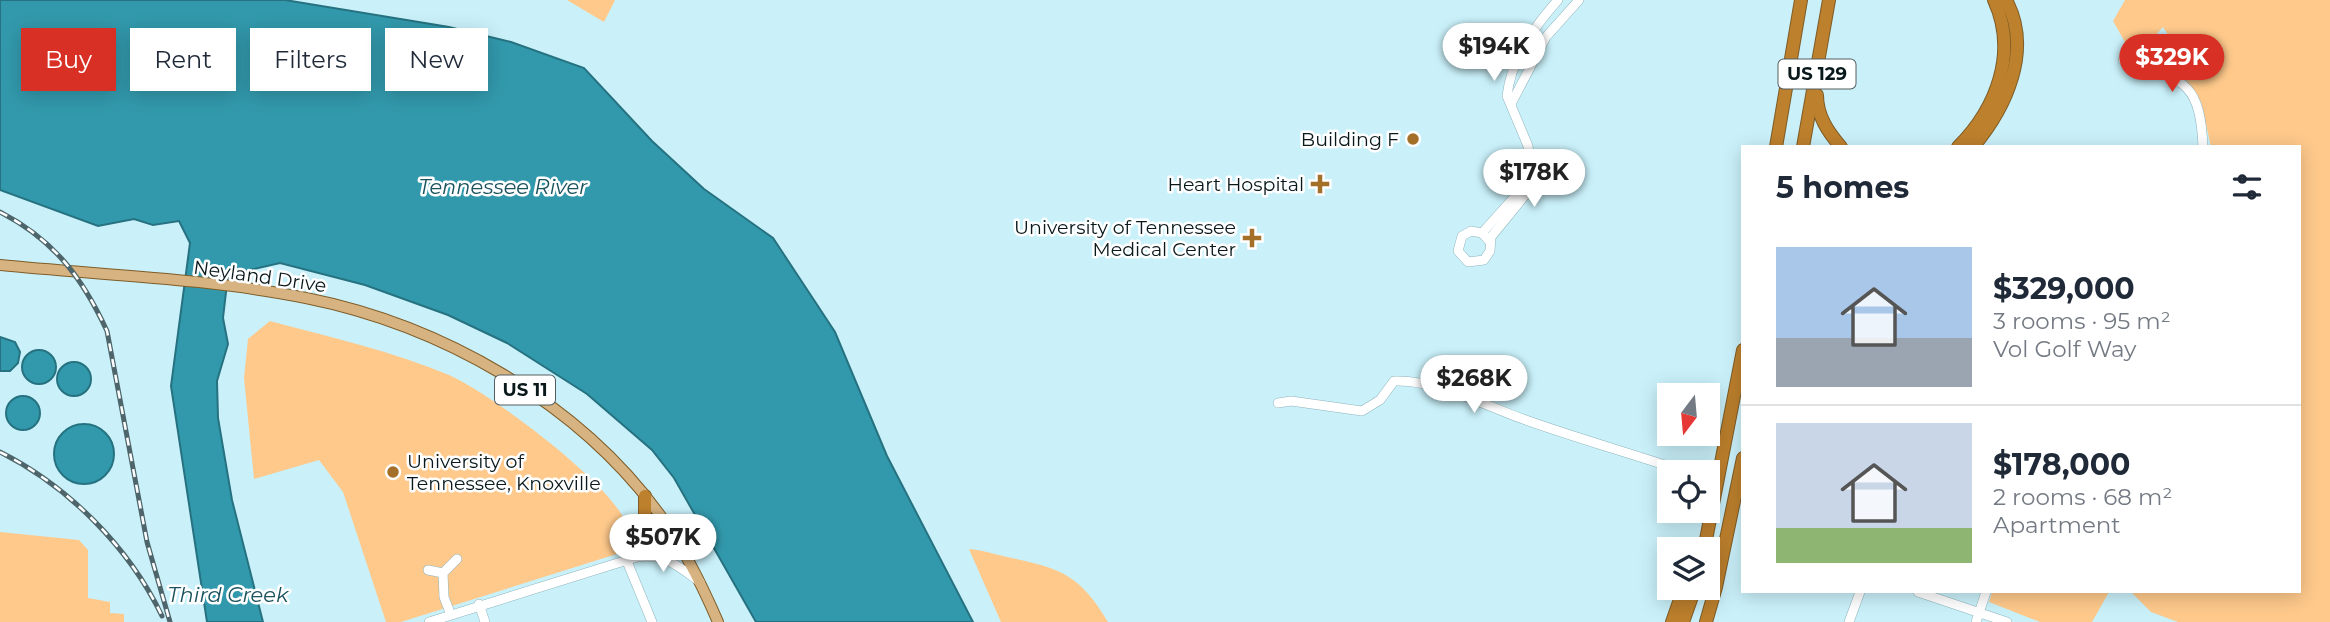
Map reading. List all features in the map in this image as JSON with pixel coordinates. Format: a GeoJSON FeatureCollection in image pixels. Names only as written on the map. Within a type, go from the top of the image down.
{"type":"FeatureCollection","features":[{"type":"Feature","properties":{"kind":"highway"},"geometry":{"type":"LineString","coordinates":[[1794,0],[1796,28]]}},
{"type":"Feature","properties":{"kind":"highway","name":"US 129"},"geometry":{"type":"LineString","coordinates":[[1776,145],[1801,0]]}},
{"type":"Feature","properties":{"kind":"highway","name":"US 129"},"geometry":{"type":"LineString","coordinates":[[1803,145],[1829,0]]}},
{"type":"Feature","properties":{"kind":"highway"},"geometry":{"type":"LineString","coordinates":[[1960,145],[1980,122],[2000,85],[2005,48],[2001,15],[1994,0]]}},
{"type":"Feature","properties":{"kind":"highway"},"geometry":{"type":"LineString","coordinates":[[1975,145],[1989,128],[2011,88],[2016,49],[2012,11],[2006,0]]}},
{"type":"Feature","properties":{"kind":"highway"},"geometry":{"type":"LineString","coordinates":[[1817,71],[1817,106],[1827,131],[1840,145]]}},
{"type":"Feature","properties":{"kind":"highway"},"geometry":{"type":"LineString","coordinates":[[1720,470],[1741,360]]}},
{"type":"Feature","properties":{"kind":"highway"},"geometry":{"type":"LineString","coordinates":[[1706,622],[1741,468]]}},
{"type":"Feature","properties":{"kind":"highway"},"geometry":{"type":"LineString","coordinates":[[637,547],[645,516],[645,496]]}},
{"type":"Feature","properties":{"kind":"highway"},"geometry":{"type":"LineString","coordinates":[[1672,622],[1680,600]]}},
{"type":"Feature","properties":{"kind":"highway"},"geometry":{"type":"LineString","coordinates":[[1683,622],[1691,600]]}},
{"type":"Feature","properties":{"kind":"main road","name":"Neyland Drive"},"geometry":{"type":"LineString","coordinates":[[0,265],[239,288],[343,307],[381,318],[453,348],[553,408],[594,442],[645,496],[673,535],[701,583],[718,622]]}},
{"type":"Feature","properties":{"kind":"street"},"geometry":{"type":"LineString","coordinates":[[1490,242],[1482,233],[1471,231],[1462,236],[1457,246],[1460,256],[1468,262],[1479,263],[1488,256],[1490,242],[1531,188],[1532,168],[1528,146],[1511,104],[1508,88],[1516,62],[1540,21],[1558,0]]}},
{"type":"Feature","properties":{"kind":"street"},"geometry":{"type":"LineString","coordinates":[[1511,104],[1546,37],[1579,0]]}},
{"type":"Feature","properties":{"kind":"street"},"geometry":{"type":"LineString","coordinates":[[2123,60],[2180,79],[2201,113],[2203,145]]}},
{"type":"Feature","properties":{"kind":"street"},"geometry":{"type":"LineString","coordinates":[[1482,233],[1522,191],[1532,168]]}},
{"type":"Feature","properties":{"kind":"street"},"geometry":{"type":"LineString","coordinates":[[1278,403],[1291,401],[1362,411],[1380,400],[1394,381],[1412,381],[1475,399],[1524,419],[1657,462]]}},
{"type":"Feature","properties":{"kind":"street"},"geometry":{"type":"LineString","coordinates":[[626,559],[637,547],[673,535]]}},
{"type":"Feature","properties":{"kind":"street"},"geometry":{"type":"LineString","coordinates":[[429,622],[626,559],[660,556],[701,583]]}},
{"type":"Feature","properties":{"kind":"street"},"geometry":{"type":"LineString","coordinates":[[449,610],[444,597],[443,573],[457,559]]}},
{"type":"Feature","properties":{"kind":"street"},"geometry":{"type":"LineString","coordinates":[[626,559],[652,622]]}},
{"type":"Feature","properties":{"kind":"street"},"geometry":{"type":"LineString","coordinates":[[428,570],[443,573]]}},
{"type":"Feature","properties":{"kind":"street"},"geometry":{"type":"LineString","coordinates":[[1849,622],[1860,593]]}},
{"type":"Feature","properties":{"kind":"street"},"geometry":{"type":"LineString","coordinates":[[1920,593],[1977,620],[2007,622]]}},
{"type":"Feature","properties":{"kind":"street"},"geometry":{"type":"LineString","coordinates":[[1977,620],[1986,593]]}},
{"type":"Feature","properties":{"kind":"street"},"geometry":{"type":"LineString","coordinates":[[480,604],[485,622]]}},
{"type":"Feature","properties":{"kind":"shaded area"},"geometry":{"type":"Polygon","coordinates":[[[567,0],[615,0],[604,22],[567,0]]]}},
{"type":"Feature","properties":{"kind":"shaded area"},"geometry":{"type":"Polygon","coordinates":[[[2125,0],[2330,0],[2330,622],[2178,622],[2151,612],[2132,593],[2301,593],[2301,145],[2211,145],[2201,102],[2180,71],[2183,58],[2163,27],[2153,38],[2145,55],[2129,49],[2113,21],[2125,0]]]}},
{"type":"Feature","properties":{"kind":"shaded area"},"geometry":{"type":"Polygon","coordinates":[[[270,321],[427,366],[468,385],[546,439],[596,483],[625,521],[627,547],[620,553],[401,622],[386,622],[343,492],[319,460],[254,479],[244,378],[248,339],[270,321]]]}},
{"type":"Feature","properties":{"kind":"shaded area"},"geometry":{"type":"Polygon","coordinates":[[[0,532],[79,540],[88,550],[88,598],[110,602],[110,613],[124,614],[124,622],[0,622],[0,532]]]}},
{"type":"Feature","properties":{"kind":"shaded area"},"geometry":{"type":"Polygon","coordinates":[[[969,549],[1041,565],[1066,575],[1087,593],[1108,622],[1001,622],[969,549]]]}},
{"type":"Feature","properties":{"kind":"shaded area"},"geometry":{"type":"Polygon","coordinates":[[[1992,593],[2108,593],[2092,622],[2040,622],[1989,602],[1992,593]]]}},
{"type":"Feature","properties":{"kind":"water","name":"Tennessee River"},"geometry":{"type":"Polygon","coordinates":[[[0,0],[285,0],[453,28],[385,28],[385,91],[488,91],[488,36],[584,68],[652,141],[704,189],[773,238],[835,332],[887,456],[973,622],[756,622],[674,478],[652,450],[587,394],[507,343],[448,315],[365,285],[280,263],[228,275],[223,318],[228,344],[217,381],[218,418],[232,500],[263,622],[207,622],[171,386],[190,243],[179,221],[153,225],[134,219],[98,226],[0,190],[0,0]]]}},
{"type":"Feature","properties":{"kind":"water"},"geometry":{"type":"Polygon","coordinates":[[[0,337],[15,342],[20,352],[18,363],[10,371],[0,371],[0,337]]]}},
{"type":"Feature","properties":{"kind":"water"},"geometry":{"type":"Polygon","coordinates":[[[39,350],[51,355],[56,367],[51,379],[39,384],[27,379],[22,367],[27,355],[39,350]]]}},
{"type":"Feature","properties":{"kind":"water"},"geometry":{"type":"Polygon","coordinates":[[[74,362],[86,367],[91,379],[86,391],[74,396],[62,391],[57,379],[62,367],[74,362]]]}},
{"type":"Feature","properties":{"kind":"water"},"geometry":{"type":"Polygon","coordinates":[[[23,396],[35,401],[40,413],[35,425],[23,430],[11,425],[6,413],[11,401],[23,396]]]}},
{"type":"Feature","properties":{"kind":"water"},"geometry":{"type":"Polygon","coordinates":[[[78,424],[90,424],[109,437],[114,454],[112,466],[101,479],[90,484],[78,484],[59,471],[54,460],[54,448],[67,429],[78,424]]]}},
{"type":"Feature","properties":{"kind":"railway"},"geometry":{"type":"LineString","coordinates":[[0,212],[36,235],[64,262],[87,294],[107,331],[147,542],[170,622]]}},
{"type":"Feature","properties":{"kind":"railway"},"geometry":{"type":"LineString","coordinates":[[0,452],[49,482],[94,521],[132,566],[162,616]]}},
{"type":"Feature","properties":{"kind":"place","name":"Building F"},"geometry":{"type":"Point","coordinates":[1413,139]}},
{"type":"Feature","properties":{"kind":"place","name":"Heart Hospital"},"geometry":{"type":"Point","coordinates":[1320,184]}},
{"type":"Feature","properties":{"kind":"place","name":"University of Tennessee Medical Center"},"geometry":{"type":"Point","coordinates":[1252,238]}},
{"type":"Feature","properties":{"kind":"place","name":"University of Tennessee, Knoxville"},"geometry":{"type":"Point","coordinates":[393,472]}},
{"type":"Feature","properties":{"kind":"water label","name":"Third Creek"},"geometry":{"type":"Point","coordinates":[228,595]}}]}
